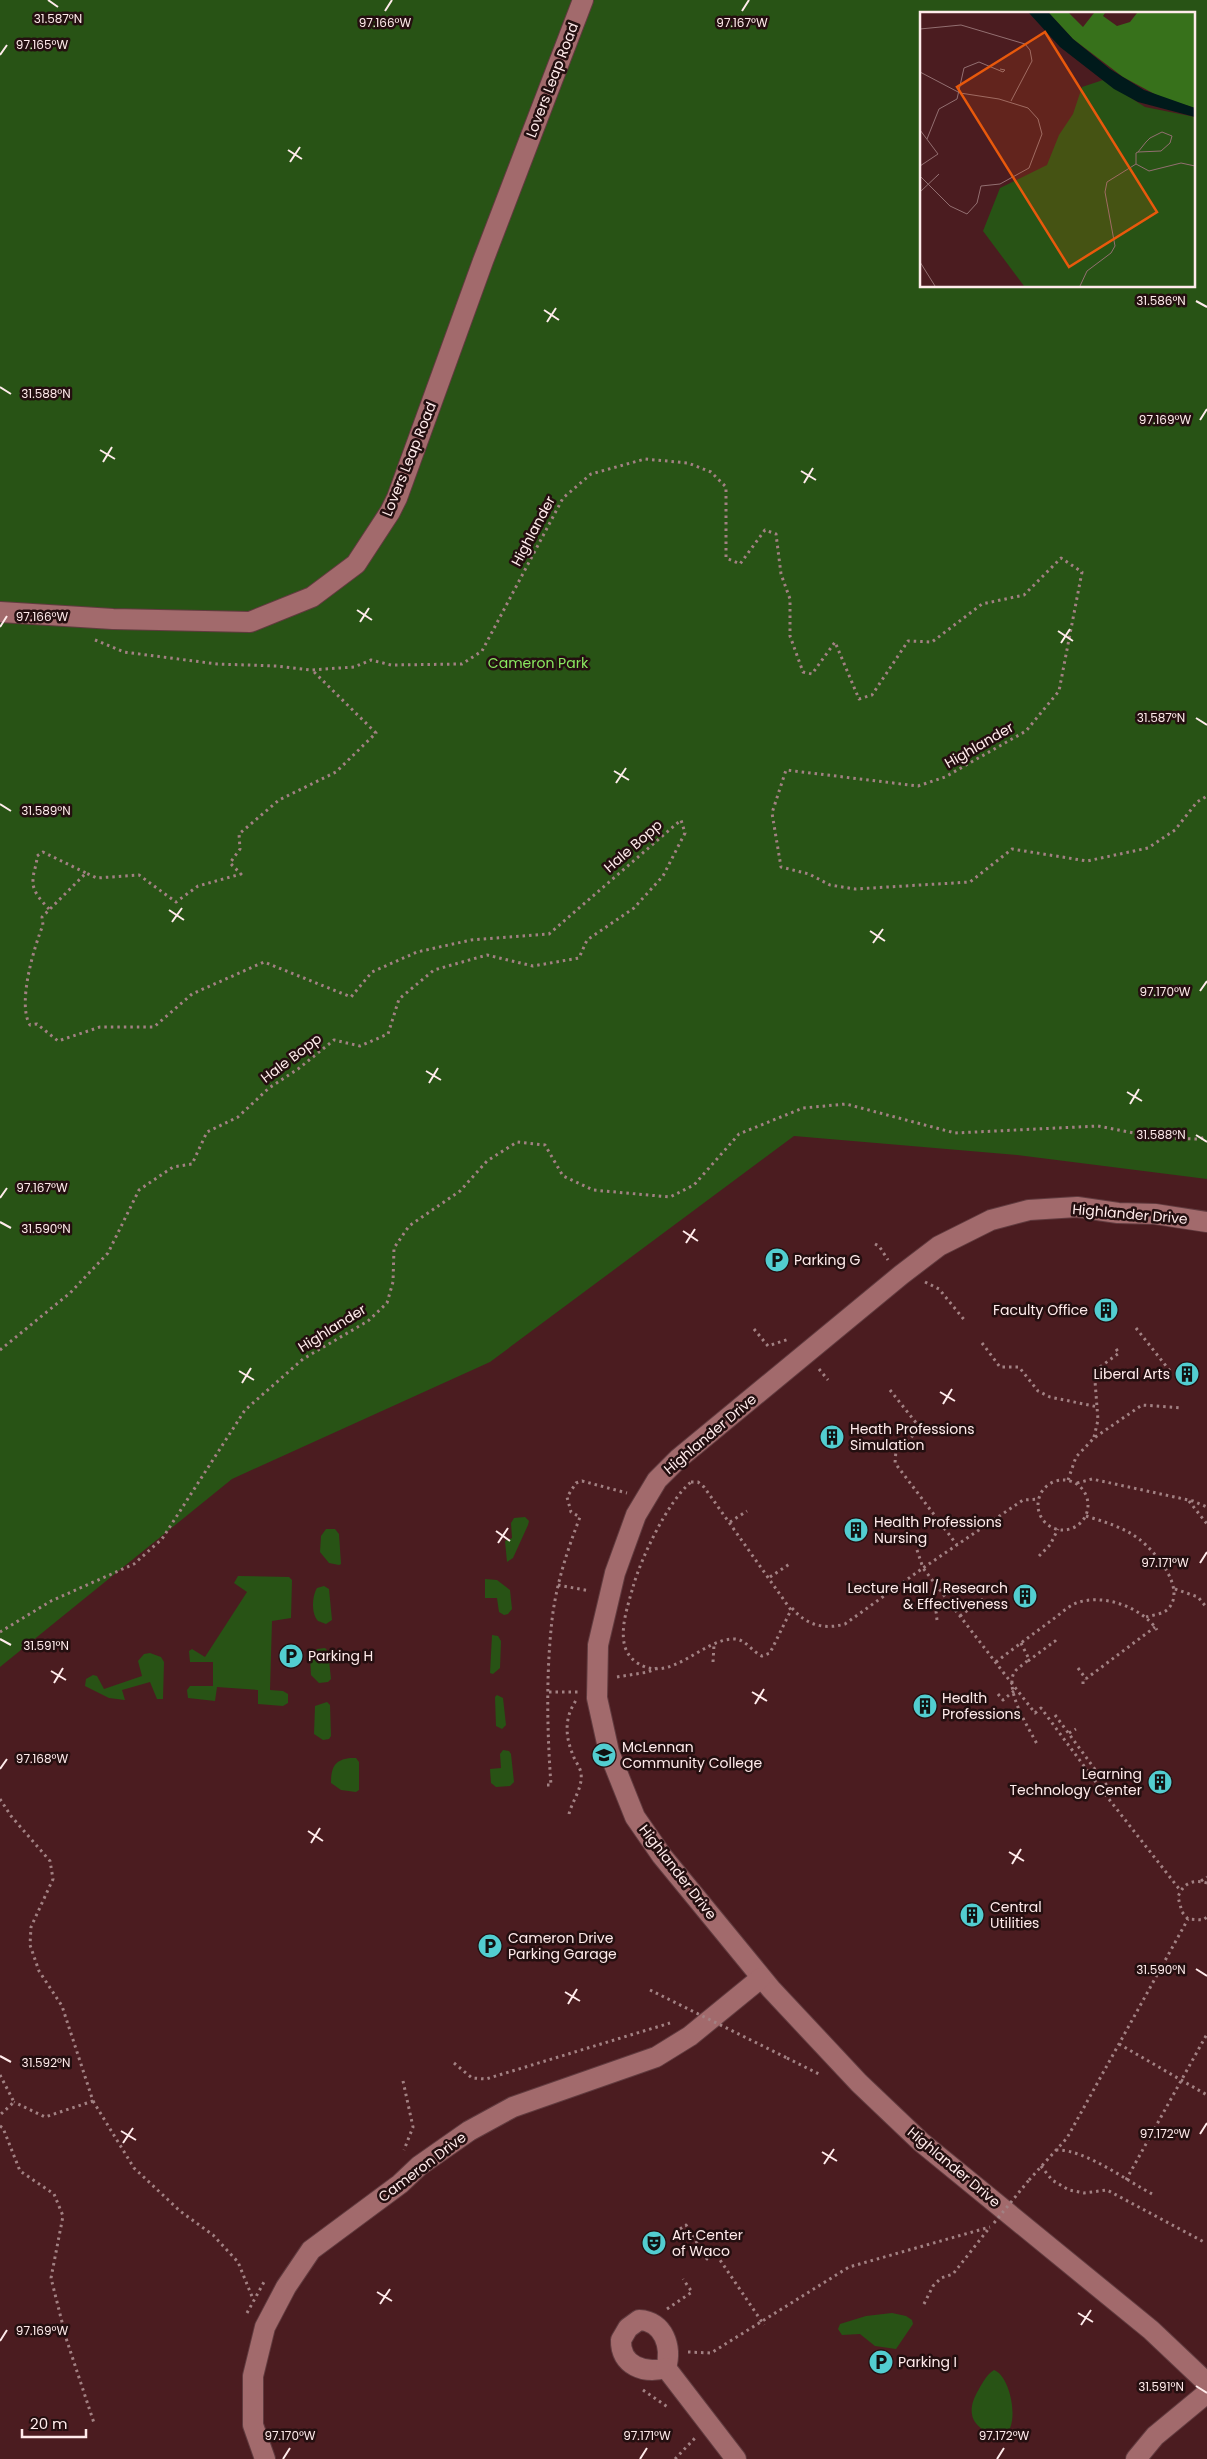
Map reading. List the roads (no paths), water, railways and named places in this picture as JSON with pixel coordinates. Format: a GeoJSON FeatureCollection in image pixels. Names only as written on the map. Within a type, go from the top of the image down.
{"type":"FeatureCollection","features":[{"type":"Feature","properties":{"kind":"street","name":"Lovers Leap Road"},"geometry":{"type":"LineString","coordinates":[[0,612],[113,619],[250,622],[312,597],[356,564],[397,498],[483,261],[583,0]]}},
{"type":"Feature","properties":{"kind":"street","name":"Highlander Drive"},"geometry":{"type":"LineString","coordinates":[[1207,1222],[1155,1214],[1118,1213],[1077,1207],[1029,1210],[991,1220],[939,1246],[901,1275],[678,1459],[657,1480],[636,1516],[615,1573],[598,1645],[597,1698],[609,1752],[635,1817],[662,1856],[761,1978],[805,2028],[921,2142],[1151,2330],[1207,2383]]}},
{"type":"Feature","properties":{"kind":"street","name":"Cameron Drive"},"geometry":{"type":"LineString","coordinates":[[265,2459],[253,2425],[253,2376],[265,2326],[286,2287],[311,2250],[460,2137],[513,2107],[656,2057],[690,2036],[761,1978]]}},
{"type":"Feature","properties":{"kind":"street"},"geometry":{"type":"LineString","coordinates":[[666,2368],[736,2459]]}},
{"type":"Feature","properties":{"kind":"street"},"geometry":{"type":"LineString","coordinates":[[1136,2459],[1154,2436],[1207,2393]]}},
{"type":"Feature","properties":{"kind":"place","name":"Parking G"},"geometry":{"type":"Point","coordinates":[777,1260]}},
{"type":"Feature","properties":{"kind":"place","name":"Faculty Office"},"geometry":{"type":"Point","coordinates":[1106,1310]}},
{"type":"Feature","properties":{"kind":"place","name":"Liberal Arts"},"geometry":{"type":"Point","coordinates":[1187,1374]}},
{"type":"Feature","properties":{"kind":"place","name":"Heath Professions Simulation"},"geometry":{"type":"Point","coordinates":[832,1437]}},
{"type":"Feature","properties":{"kind":"place","name":"Health Professions Nursing"},"geometry":{"type":"Point","coordinates":[856,1530]}},
{"type":"Feature","properties":{"kind":"place","name":"Lecture Hall / Research & Effectiveness"},"geometry":{"type":"Point","coordinates":[1025,1596]}},
{"type":"Feature","properties":{"kind":"place","name":"Parking H"},"geometry":{"type":"Point","coordinates":[291,1656]}},
{"type":"Feature","properties":{"kind":"place","name":"Health Professions"},"geometry":{"type":"Point","coordinates":[925,1706]}},
{"type":"Feature","properties":{"kind":"place","name":"McLennan Community College"},"geometry":{"type":"Point","coordinates":[604,1755]}},
{"type":"Feature","properties":{"kind":"place","name":"Learning Technology Center"},"geometry":{"type":"Point","coordinates":[1160,1782]}},
{"type":"Feature","properties":{"kind":"place","name":"Central Utilities"},"geometry":{"type":"Point","coordinates":[972,1915]}},
{"type":"Feature","properties":{"kind":"place","name":"Cameron Drive Parking Garage"},"geometry":{"type":"Point","coordinates":[490,1946]}},
{"type":"Feature","properties":{"kind":"place","name":"Art Center of Waco"},"geometry":{"type":"Point","coordinates":[654,2243]}},
{"type":"Feature","properties":{"kind":"place","name":"Parking I"},"geometry":{"type":"Point","coordinates":[881,2362]}},
{"type":"Feature","properties":{"kind":"park label","name":"Cameron Park"},"geometry":{"type":"Point","coordinates":[538,663]}}]}
